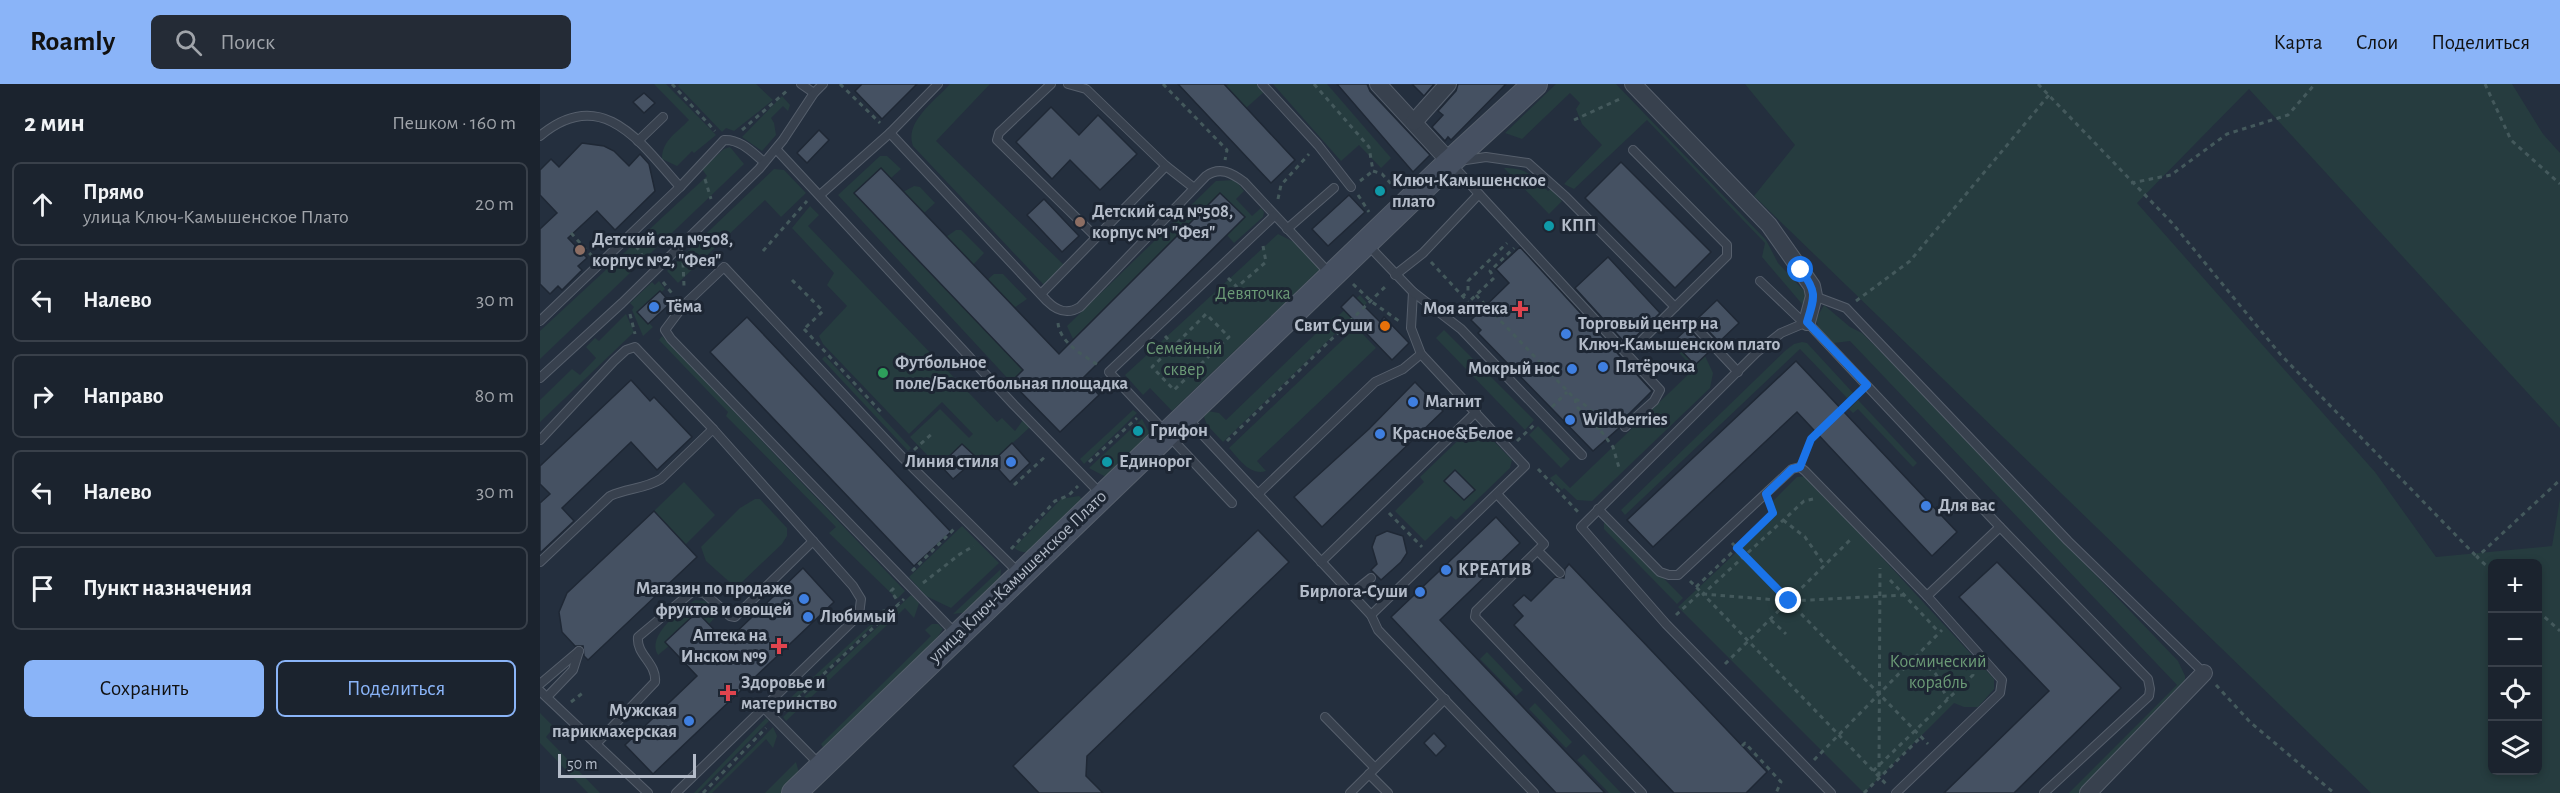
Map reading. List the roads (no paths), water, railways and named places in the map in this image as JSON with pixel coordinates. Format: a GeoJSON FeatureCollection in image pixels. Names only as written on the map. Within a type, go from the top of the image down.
{"type":"FeatureCollection","features":[{"type":"Feature","properties":{"kind":"street"},"geometry":{"type":"LineString","coordinates":[[1378,84],[1450,162]]}},
{"type":"Feature","properties":{"kind":"street"},"geometry":{"type":"LineString","coordinates":[[1414,122],[1448,84]]}},
{"type":"Feature","properties":{"kind":"street","name":"улица Ключ-Камышенское Плато"},"geometry":{"type":"LineString","coordinates":[[794,793],[958,636],[1012,567],[1104,496],[1185,416],[1341,278],[1366,243],[1535,84]]}},
{"type":"Feature","properties":{"kind":"street"},"geometry":{"type":"LineString","coordinates":[[1631,89],[1769,225],[1812,286],[1814,296],[1805,322]]}},
{"type":"Feature","properties":{"kind":"street"},"geometry":{"type":"LineString","coordinates":[[2088,793],[2204,673]]}},
{"type":"Feature","properties":{"kind":"lane"},"geometry":{"type":"LineString","coordinates":[[801,84],[814,93]]}},
{"type":"Feature","properties":{"kind":"lane"},"geometry":{"type":"LineString","coordinates":[[540,378],[653,272],[764,162],[823,84]]}},
{"type":"Feature","properties":{"kind":"lane"},"geometry":{"type":"LineString","coordinates":[[820,195],[890,133],[938,84]]}},
{"type":"Feature","properties":{"kind":"lane"},"geometry":{"type":"LineString","coordinates":[[1051,84],[999,133],[998,140],[1096,237]]}},
{"type":"Feature","properties":{"kind":"lane"},"geometry":{"type":"LineString","coordinates":[[1068,84],[1086,89],[1167,166],[1194,188]]}},
{"type":"Feature","properties":{"kind":"lane"},"geometry":{"type":"LineString","coordinates":[[1262,84],[1318,144],[1351,187]]}},
{"type":"Feature","properties":{"kind":"lane"},"geometry":{"type":"LineString","coordinates":[[540,136],[552,125],[587,114],[608,116],[638,141],[680,187]]}},
{"type":"Feature","properties":{"kind":"lane"},"geometry":{"type":"LineString","coordinates":[[638,141],[663,117]]}},
{"type":"Feature","properties":{"kind":"lane"},"geometry":{"type":"LineString","coordinates":[[890,133],[1057,309],[1069,312],[1080,307],[1211,172],[1222,171],[1244,182],[1287,229],[1341,278]]}},
{"type":"Feature","properties":{"kind":"lane"},"geometry":{"type":"LineString","coordinates":[[540,321],[728,140],[764,162]]}},
{"type":"Feature","properties":{"kind":"lane"},"geometry":{"type":"LineString","coordinates":[[776,149],[1055,447],[1104,496]]}},
{"type":"Feature","properties":{"kind":"lane"},"geometry":{"type":"LineString","coordinates":[[1634,150],[1727,245],[1727,256],[1638,344]]}},
{"type":"Feature","properties":{"kind":"lane"},"geometry":{"type":"LineString","coordinates":[[1450,162],[1486,157],[1528,164],[1566,197],[1675,307]]}},
{"type":"Feature","properties":{"kind":"lane"},"geometry":{"type":"LineString","coordinates":[[1450,162],[1660,390],[1654,400],[1625,428]]}},
{"type":"Feature","properties":{"kind":"lane"},"geometry":{"type":"LineString","coordinates":[[1041,294],[1167,166]]}},
{"type":"Feature","properties":{"kind":"lane"},"geometry":{"type":"LineString","coordinates":[[1287,229],[1334,188]]}},
{"type":"Feature","properties":{"kind":"lane"},"geometry":{"type":"LineString","coordinates":[[1395,275],[1423,253],[1479,194]]}},
{"type":"Feature","properties":{"kind":"lane"},"geometry":{"type":"LineString","coordinates":[[1232,502],[1109,371],[1274,216]]}},
{"type":"Feature","properties":{"kind":"lane"},"geometry":{"type":"LineString","coordinates":[[1366,243],[1413,292],[1461,329],[1582,455]]}},
{"type":"Feature","properties":{"kind":"lane"},"geometry":{"type":"LineString","coordinates":[[958,636],[670,339],[665,330],[683,306],[724,267],[904,459],[1012,567]]}},
{"type":"Feature","properties":{"kind":"lane"},"geometry":{"type":"LineString","coordinates":[[1760,281],[1805,322],[1867,385],[2150,683],[2150,694],[2145,700],[2044,793]]}},
{"type":"Feature","properties":{"kind":"lane"},"geometry":{"type":"LineString","coordinates":[[1371,615],[1525,466],[1421,354],[1411,328],[1413,292]]}},
{"type":"Feature","properties":{"kind":"lane"},"geometry":{"type":"LineString","coordinates":[[1814,296],[1846,308],[2068,541],[2204,673]]}},
{"type":"Feature","properties":{"kind":"lane"},"geometry":{"type":"LineString","coordinates":[[1805,322],[1773,339],[1586,520],[1582,529],[1666,624],[1831,793]]}},
{"type":"Feature","properties":{"kind":"lane"},"geometry":{"type":"LineString","coordinates":[[1693,324],[1738,372]]}},
{"type":"Feature","properties":{"kind":"lane"},"geometry":{"type":"LineString","coordinates":[[540,440],[614,361],[635,347],[713,429],[856,590],[861,599],[859,615],[676,793]]}},
{"type":"Feature","properties":{"kind":"lane"},"geometry":{"type":"LineString","coordinates":[[1258,494],[1375,382],[1403,369],[1421,354]]}},
{"type":"Feature","properties":{"kind":"lane"},"geometry":{"type":"LineString","coordinates":[[1322,562],[1476,412]]}},
{"type":"Feature","properties":{"kind":"lane"},"geometry":{"type":"LineString","coordinates":[[1185,416],[1371,615],[1378,630],[1534,793]]}},
{"type":"Feature","properties":{"kind":"lane"},"geometry":{"type":"LineString","coordinates":[[540,562],[610,496],[621,490],[652,485],[713,429]]}},
{"type":"Feature","properties":{"kind":"lane"},"geometry":{"type":"LineString","coordinates":[[1598,509],[1660,572],[1673,576],[1682,573],[1792,469],[1800,467],[1928,596],[2001,676],[2003,685],[2000,693],[1896,793]]}},
{"type":"Feature","properties":{"kind":"lane"},"geometry":{"type":"LineString","coordinates":[[1497,494],[1543,542],[1538,551],[1476,611],[1475,617],[1642,793]]}},
{"type":"Feature","properties":{"kind":"lane"},"geometry":{"type":"LineString","coordinates":[[1928,596],[2000,527]]}},
{"type":"Feature","properties":{"kind":"lane"},"geometry":{"type":"LineString","coordinates":[[596,744],[655,682],[654,667],[638,646],[638,637],[693,591],[704,593],[730,616],[735,617],[813,541]]}},
{"type":"Feature","properties":{"kind":"lane"},"geometry":{"type":"LineString","coordinates":[[1538,551],[1560,573]]}},
{"type":"Feature","properties":{"kind":"lane"},"geometry":{"type":"LineString","coordinates":[[1351,594],[1371,578]]}},
{"type":"Feature","properties":{"kind":"lane"},"geometry":{"type":"LineString","coordinates":[[540,684],[579,651],[573,670],[543,694],[648,793]]}},
{"type":"Feature","properties":{"kind":"lane"},"geometry":{"type":"LineString","coordinates":[[1350,793],[1445,699]]}},
{"type":"Feature","properties":{"kind":"lane"},"geometry":{"type":"LineString","coordinates":[[764,708],[821,766]]}},
{"type":"Feature","properties":{"kind":"lane"},"geometry":{"type":"LineString","coordinates":[[1325,717],[1388,793]]}},
{"type":"Feature","properties":{"kind":"place","name":"Ключ-Камышенское плато"},"geometry":{"type":"Point","coordinates":[1380,191]}},
{"type":"Feature","properties":{"kind":"place","name":"Детский сад №508, корпус №1 \"Фея\""},"geometry":{"type":"Point","coordinates":[1080,222]}},
{"type":"Feature","properties":{"kind":"place","name":"КПП"},"geometry":{"type":"Point","coordinates":[1549,226]}},
{"type":"Feature","properties":{"kind":"place","name":"Детский сад №508, корпус №2, \"Фея\""},"geometry":{"type":"Point","coordinates":[580,250]}},
{"type":"Feature","properties":{"kind":"place","name":"Тёма"},"geometry":{"type":"Point","coordinates":[654,307]}},
{"type":"Feature","properties":{"kind":"place","name":"Моя аптека"},"geometry":{"type":"Point","coordinates":[1520,309]}},
{"type":"Feature","properties":{"kind":"place","name":"Свит Суши"},"geometry":{"type":"Point","coordinates":[1385,326]}},
{"type":"Feature","properties":{"kind":"place","name":"Торговый центр на Ключ-Камышенском плато"},"geometry":{"type":"Point","coordinates":[1566,334]}},
{"type":"Feature","properties":{"kind":"place","name":"Пятёрочка"},"geometry":{"type":"Point","coordinates":[1603,367]}},
{"type":"Feature","properties":{"kind":"place","name":"Мокрый нос"},"geometry":{"type":"Point","coordinates":[1572,369]}},
{"type":"Feature","properties":{"kind":"place","name":"Футбольное поле/Баскетбольная площадка"},"geometry":{"type":"Point","coordinates":[883,373]}},
{"type":"Feature","properties":{"kind":"place","name":"Магнит"},"geometry":{"type":"Point","coordinates":[1413,402]}},
{"type":"Feature","properties":{"kind":"place","name":"Wildberries"},"geometry":{"type":"Point","coordinates":[1570,420]}},
{"type":"Feature","properties":{"kind":"place","name":"Грифон"},"geometry":{"type":"Point","coordinates":[1138,431]}},
{"type":"Feature","properties":{"kind":"place","name":"Красное&Белое"},"geometry":{"type":"Point","coordinates":[1380,434]}},
{"type":"Feature","properties":{"kind":"place","name":"Линия стиля"},"geometry":{"type":"Point","coordinates":[1011,462]}},
{"type":"Feature","properties":{"kind":"place","name":"Единорог"},"geometry":{"type":"Point","coordinates":[1107,462]}},
{"type":"Feature","properties":{"kind":"place","name":"Для вас"},"geometry":{"type":"Point","coordinates":[1926,506]}},
{"type":"Feature","properties":{"kind":"place","name":"КРЕАТИВ"},"geometry":{"type":"Point","coordinates":[1446,570]}},
{"type":"Feature","properties":{"kind":"place","name":"Бирлога-Суши"},"geometry":{"type":"Point","coordinates":[1420,592]}},
{"type":"Feature","properties":{"kind":"place","name":"Магазин по продаже фруктов и овощей"},"geometry":{"type":"Point","coordinates":[804,599]}},
{"type":"Feature","properties":{"kind":"place","name":"Любимый"},"geometry":{"type":"Point","coordinates":[808,617]}},
{"type":"Feature","properties":{"kind":"place","name":"Аптека на Инском №9"},"geometry":{"type":"Point","coordinates":[779,646]}},
{"type":"Feature","properties":{"kind":"place","name":"Здоровье и материнство"},"geometry":{"type":"Point","coordinates":[728,693]}},
{"type":"Feature","properties":{"kind":"place","name":"Мужская парикмахерская"},"geometry":{"type":"Point","coordinates":[689,721]}},
{"type":"Feature","properties":{"kind":"park label","name":"Девяточка"},"geometry":{"type":"Point","coordinates":[1253,294]}},
{"type":"Feature","properties":{"kind":"park label","name":"Семейный сквер"},"geometry":{"type":"Point","coordinates":[1184,359]}},
{"type":"Feature","properties":{"kind":"park label","name":"Космический корабль"},"geometry":{"type":"Point","coordinates":[1938,672]}}]}
